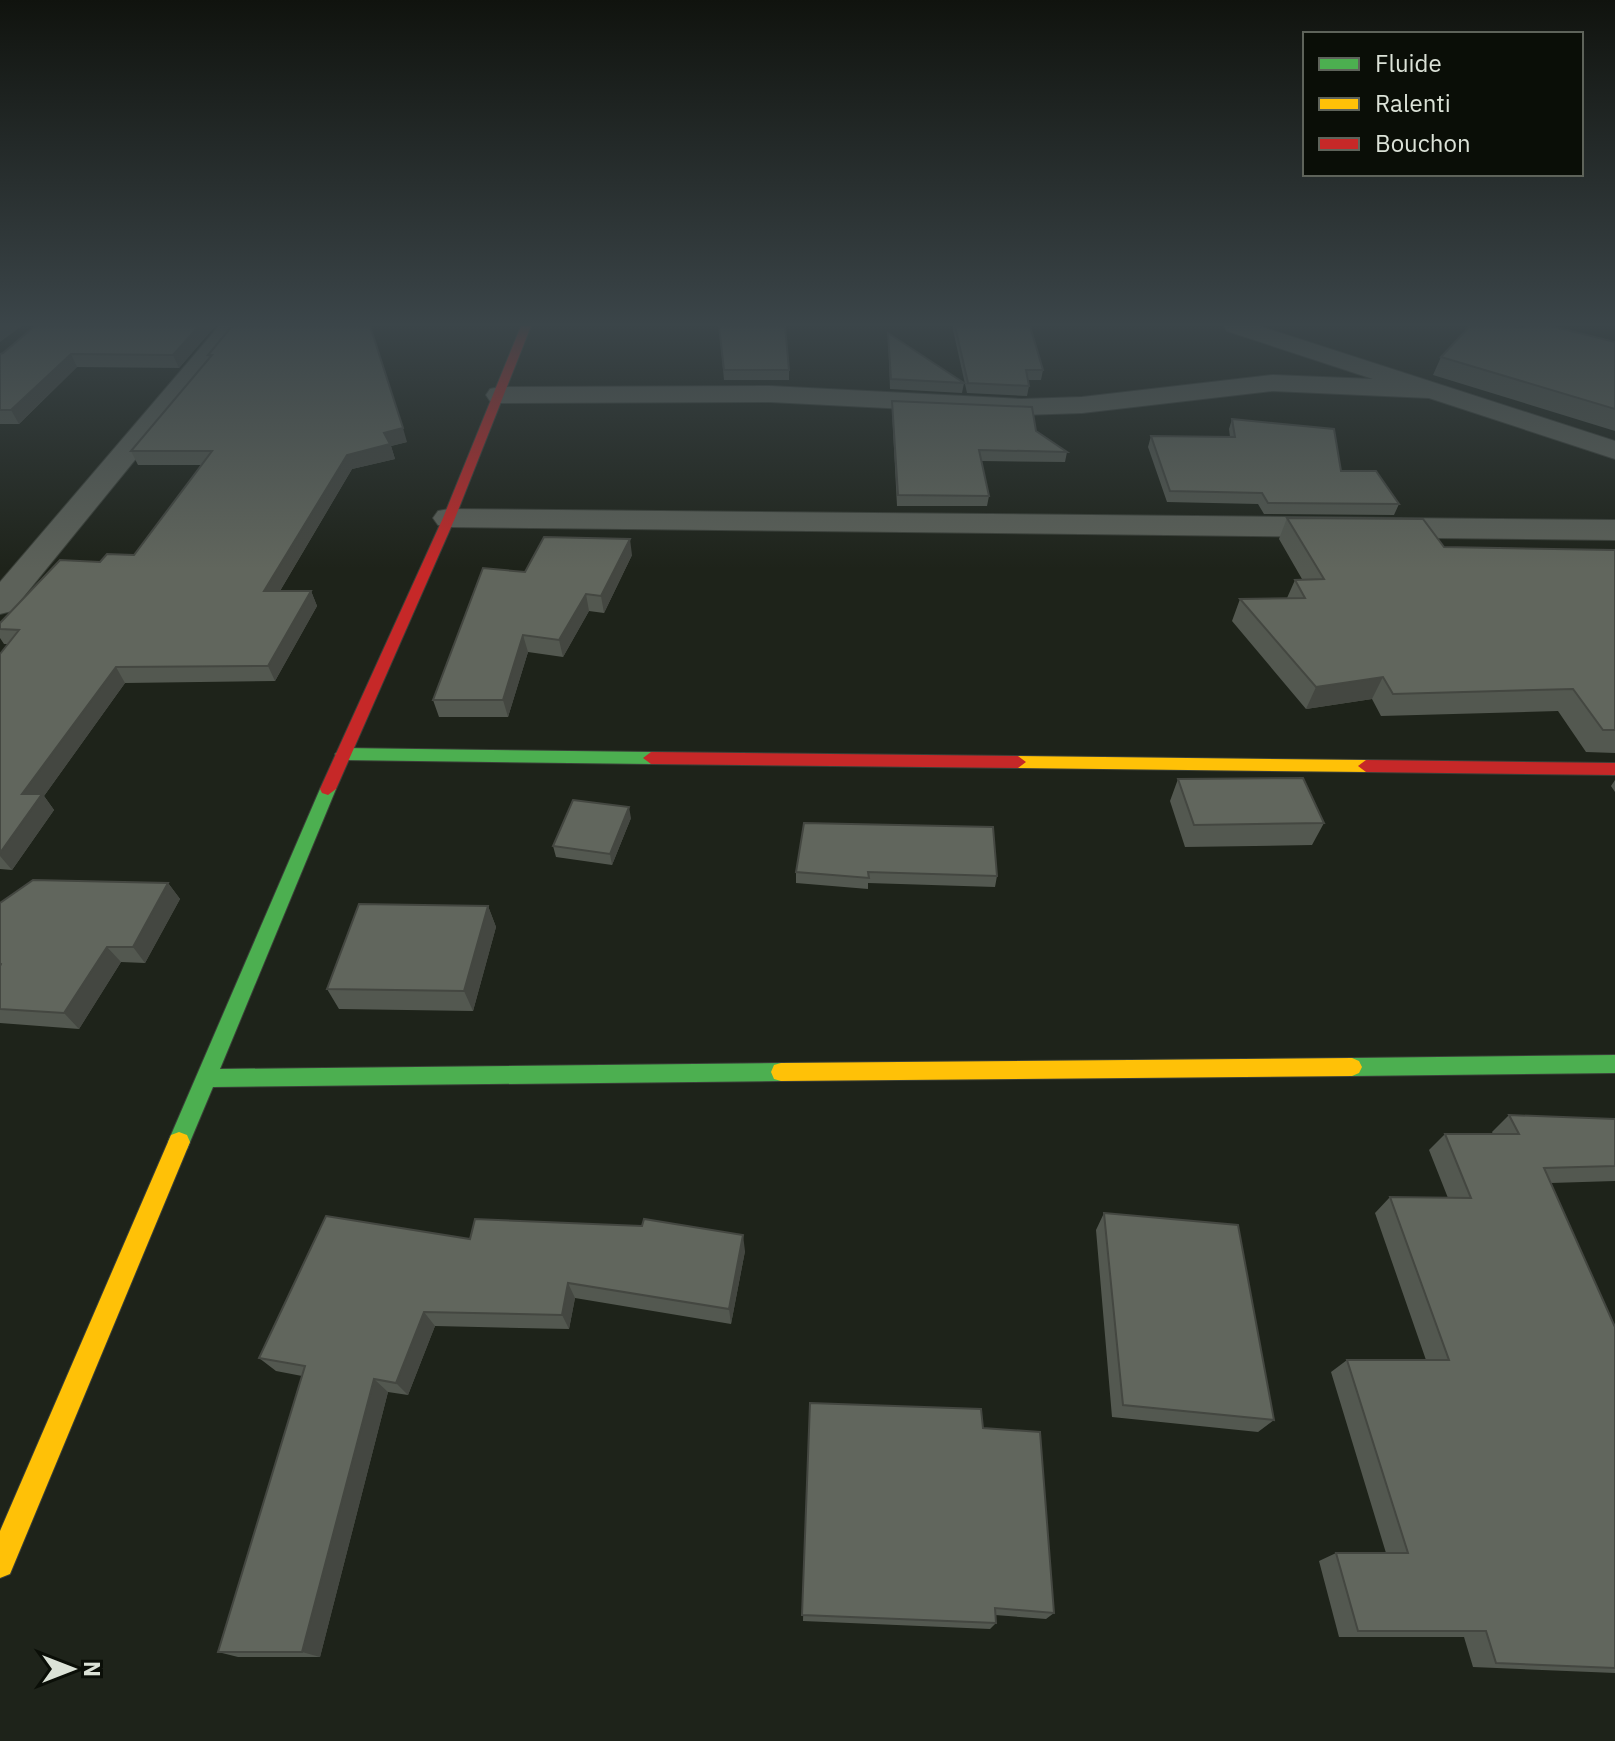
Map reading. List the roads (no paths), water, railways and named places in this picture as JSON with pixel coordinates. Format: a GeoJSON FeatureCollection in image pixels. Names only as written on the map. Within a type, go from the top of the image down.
{"type":"FeatureCollection","features":[{"type":"Feature","properties":{"kind":"street"},"geometry":{"type":"LineString","coordinates":[[0,604],[164,407]]}},
{"type":"Feature","properties":{"kind":"street"},"geometry":{"type":"LineString","coordinates":[[0,1564],[343,754],[449,518],[494,407]]}},
{"type":"Feature","properties":{"kind":"street"},"geometry":{"type":"LineString","coordinates":[[1486,407],[1615,450]]}},
{"type":"Feature","properties":{"kind":"street"},"geometry":{"type":"LineString","coordinates":[[449,518],[1615,530]]}},
{"type":"Feature","properties":{"kind":"street"},"geometry":{"type":"LineString","coordinates":[[343,754],[1615,769]]}},
{"type":"Feature","properties":{"kind":"street"},"geometry":{"type":"LineString","coordinates":[[205,1078],[1615,1064]]}}]}
